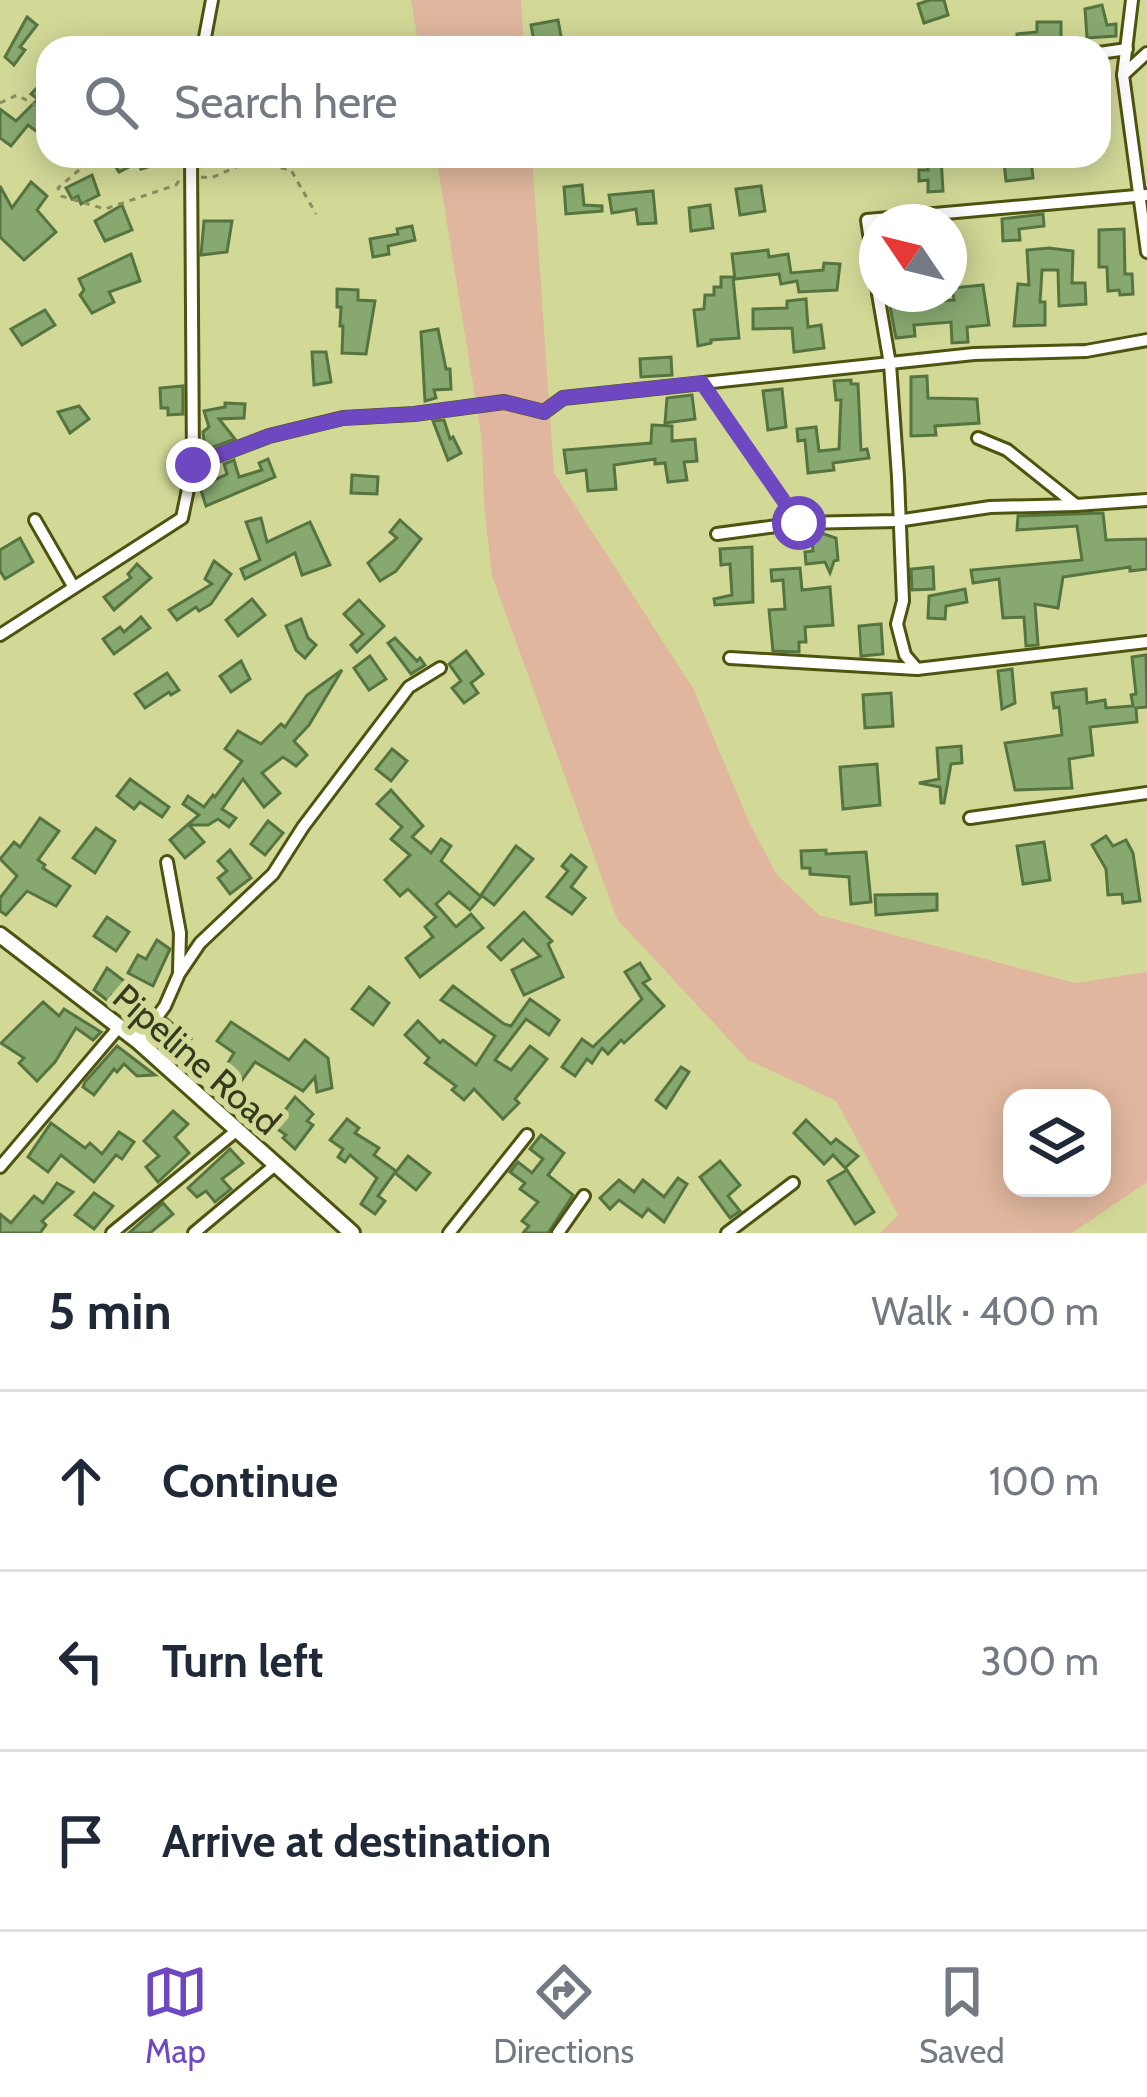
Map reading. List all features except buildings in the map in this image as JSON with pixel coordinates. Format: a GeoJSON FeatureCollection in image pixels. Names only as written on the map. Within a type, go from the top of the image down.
{"type":"FeatureCollection","features":[{"type":"Feature","properties":{"kind":"street"},"geometry":{"type":"LineString","coordinates":[[205,36],[212,0]]}},
{"type":"Feature","properties":{"kind":"street"},"geometry":{"type":"LineString","coordinates":[[1132,0],[1123,75],[1147,252]]}},
{"type":"Feature","properties":{"kind":"street"},"geometry":{"type":"LineString","coordinates":[[1111,51],[1127,49]]}},
{"type":"Feature","properties":{"kind":"street"},"geometry":{"type":"LineString","coordinates":[[1123,75],[1147,53]]}},
{"type":"Feature","properties":{"kind":"street"},"geometry":{"type":"LineString","coordinates":[[0,635],[182,518],[193,465],[190,168]]}},
{"type":"Feature","properties":{"kind":"street"},"geometry":{"type":"LineString","coordinates":[[967,211],[1142,195]]}},
{"type":"Feature","properties":{"kind":"street"},"geometry":{"type":"LineString","coordinates":[[881,312],[890,364],[903,602],[897,624],[905,655],[917,669]]}},
{"type":"Feature","properties":{"kind":"street"},"geometry":{"type":"LineString","coordinates":[[193,465],[269,436],[344,418],[504,402],[544,412],[563,398],[974,354],[1086,351],[1147,340]]}},
{"type":"Feature","properties":{"kind":"street"},"geometry":{"type":"LineString","coordinates":[[978,438],[1007,450],[1076,505]]}},
{"type":"Feature","properties":{"kind":"street"},"geometry":{"type":"LineString","coordinates":[[718,534],[799,523],[897,521],[990,507],[1147,500]]}},
{"type":"Feature","properties":{"kind":"street"},"geometry":{"type":"LineString","coordinates":[[34,520],[73,586]]}},
{"type":"Feature","properties":{"kind":"street"},"geometry":{"type":"LineString","coordinates":[[730,658],[917,669],[1147,643]]}},
{"type":"Feature","properties":{"kind":"street"},"geometry":{"type":"LineString","coordinates":[[139,1042],[200,943],[273,874],[409,687],[440,668]]}},
{"type":"Feature","properties":{"kind":"street"},"geometry":{"type":"LineString","coordinates":[[970,818],[1147,793]]}},
{"type":"Feature","properties":{"kind":"street"},"geometry":{"type":"LineString","coordinates":[[166,862],[181,933],[179,974]]}},
{"type":"Feature","properties":{"kind":"street","name":"Pipeline Road"},"geometry":{"type":"LineString","coordinates":[[0,934],[139,1042],[352,1233]]}},
{"type":"Feature","properties":{"kind":"street"},"geometry":{"type":"LineString","coordinates":[[0,1167],[119,1027]]}},
{"type":"Feature","properties":{"kind":"street"},"geometry":{"type":"LineString","coordinates":[[112,1233],[236,1131]]}},
{"type":"Feature","properties":{"kind":"street"},"geometry":{"type":"LineString","coordinates":[[449,1233],[527,1135]]}},
{"type":"Feature","properties":{"kind":"street"},"geometry":{"type":"LineString","coordinates":[[194,1233],[274,1166]]}},
{"type":"Feature","properties":{"kind":"street"},"geometry":{"type":"LineString","coordinates":[[728,1233],[793,1183]]}},
{"type":"Feature","properties":{"kind":"street"},"geometry":{"type":"LineString","coordinates":[[558,1233],[584,1196]]}},
{"type":"Feature","properties":{"kind":"path"},"geometry":{"type":"LineString","coordinates":[[0,103],[16,95],[36,106]]}},
{"type":"Feature","properties":{"kind":"path"},"geometry":{"type":"LineString","coordinates":[[79,170],[58,188],[61,196],[105,209],[176,185],[182,176],[211,178],[234,168]]}},
{"type":"Feature","properties":{"kind":"path"},"geometry":{"type":"LineString","coordinates":[[284,168],[291,170],[316,214]]}},
{"type":"Feature","properties":{"kind":"path"},"geometry":{"type":"LineString","coordinates":[[702,383],[799,523]]}},
{"type":"Feature","properties":{"kind":"shaded area"},"geometry":{"type":"Polygon","coordinates":[[[411,0],[521,0],[523,36],[417,36],[411,0]]]}},
{"type":"Feature","properties":{"kind":"shaded area"},"geometry":{"type":"Polygon","coordinates":[[[438,168],[533,168],[554,473],[693,688],[749,822],[777,875],[819,915],[1075,983],[1147,972],[1147,1182],[1072,1233],[880,1233],[898,1215],[836,1101],[748,1060],[617,919],[492,576],[482,440],[438,168]]]}},
{"type":"Feature","properties":{"kind":"route"},"geometry":{"type":"LineString","coordinates":[[193,465],[269,436],[344,418],[504,402],[544,412],[563,398],[702,383],[799,523]]}}]}
